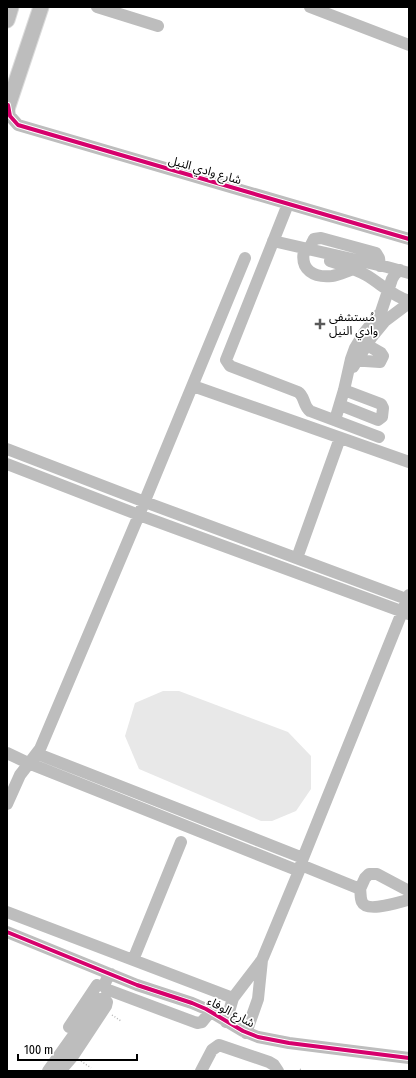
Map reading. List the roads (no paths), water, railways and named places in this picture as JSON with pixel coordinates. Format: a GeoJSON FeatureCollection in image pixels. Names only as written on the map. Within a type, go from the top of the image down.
{"type":"FeatureCollection","features":[{"type":"Feature","properties":{"kind":"main road"},"geometry":{"type":"LineString","coordinates":[[7,20],[11,7]]}},
{"type":"Feature","properties":{"kind":"main road"},"geometry":{"type":"LineString","coordinates":[[7,107],[41,7]]}},
{"type":"Feature","properties":{"kind":"street"},"geometry":{"type":"LineString","coordinates":[[97,7],[123,11],[158,26]]}},
{"type":"Feature","properties":{"kind":"street"},"geometry":{"type":"LineString","coordinates":[[310,7],[409,45]]}},
{"type":"Feature","properties":{"kind":"street","name":"شارع وادي النيل"},"geometry":{"type":"LineString","coordinates":[[7,107],[10,116],[18,125],[409,239]]}},
{"type":"Feature","properties":{"kind":"street"},"geometry":{"type":"LineString","coordinates":[[288,204],[226,360],[230,366],[301,393],[308,409],[379,437]]}},
{"type":"Feature","properties":{"kind":"street"},"geometry":{"type":"LineString","coordinates":[[273,241],[404,272]]}},
{"type":"Feature","properties":{"kind":"street"},"geometry":{"type":"LineString","coordinates":[[303,249],[368,276],[388,291],[409,302]]}},
{"type":"Feature","properties":{"kind":"street"},"geometry":{"type":"LineString","coordinates":[[303,249],[302,258],[304,266],[315,274],[332,276],[354,270]]}},
{"type":"Feature","properties":{"kind":"street"},"geometry":{"type":"LineString","coordinates":[[7,804],[11,782],[20,775],[28,763],[38,754],[145,502],[245,258]]}},
{"type":"Feature","properties":{"kind":"street"},"geometry":{"type":"LineString","coordinates":[[368,276],[376,265]]}},
{"type":"Feature","properties":{"kind":"street"},"geometry":{"type":"LineString","coordinates":[[335,420],[349,372],[351,359],[363,343],[381,312],[395,274],[404,272]]}},
{"type":"Feature","properties":{"kind":"street"},"geometry":{"type":"LineString","coordinates":[[349,372],[357,361],[363,343],[385,321],[409,302]]}},
{"type":"Feature","properties":{"kind":"street"},"geometry":{"type":"LineString","coordinates":[[357,361],[365,360],[378,362],[383,356],[381,353],[363,343]]}},
{"type":"Feature","properties":{"kind":"street"},"geometry":{"type":"LineString","coordinates":[[193,386],[409,462]]}},
{"type":"Feature","properties":{"kind":"street"},"geometry":{"type":"LineString","coordinates":[[340,405],[378,420],[382,417],[383,408],[381,404],[344,390]]}},
{"type":"Feature","properties":{"kind":"street"},"geometry":{"type":"LineString","coordinates":[[297,558],[340,438]]}},
{"type":"Feature","properties":{"kind":"street"},"geometry":{"type":"LineString","coordinates":[[7,448],[145,502],[408,598],[406,613],[262,960],[233,998],[226,1022]]}},
{"type":"Feature","properties":{"kind":"street"},"geometry":{"type":"LineString","coordinates":[[7,464],[139,515],[406,613]]}},
{"type":"Feature","properties":{"kind":"street"},"geometry":{"type":"LineString","coordinates":[[7,753],[28,763],[227,842],[301,865]]}},
{"type":"Feature","properties":{"kind":"street"},"geometry":{"type":"LineString","coordinates":[[38,754],[233,831],[301,865],[360,889]]}},
{"type":"Feature","properties":{"kind":"street"},"geometry":{"type":"LineString","coordinates":[[183,824],[188,813]]}},
{"type":"Feature","properties":{"kind":"street"},"geometry":{"type":"LineString","coordinates":[[227,842],[233,831]]}},
{"type":"Feature","properties":{"kind":"street"},"geometry":{"type":"LineString","coordinates":[[133,960],[180,842]]}},
{"type":"Feature","properties":{"kind":"street"},"geometry":{"type":"LineString","coordinates":[[408,900],[370,907],[362,902],[360,889],[368,874],[377,874],[409,889],[409,904]]}},
{"type":"Feature","properties":{"kind":"street"},"geometry":{"type":"LineString","coordinates":[[7,912],[233,998]]}},
{"type":"Feature","properties":{"kind":"street","name":"شارع الوفاء"},"geometry":{"type":"LineString","coordinates":[[7,932],[138,985],[192,1003],[246,1032],[266,1039],[289,1044],[409,1058]]}},
{"type":"Feature","properties":{"kind":"street"},"geometry":{"type":"LineString","coordinates":[[246,1032],[258,999],[262,960]]}},
{"type":"Feature","properties":{"kind":"street"},"geometry":{"type":"LineString","coordinates":[[110,974],[105,985],[106,989],[197,1023],[202,1022],[210,1012]]}},
{"type":"Feature","properties":{"kind":"street"},"geometry":{"type":"LineString","coordinates":[[55,1069],[90,1003],[97,985]]}},
{"type":"Feature","properties":{"kind":"street"},"geometry":{"type":"LineString","coordinates":[[69,1027],[90,1003]]}},
{"type":"Feature","properties":{"kind":"street"},"geometry":{"type":"LineString","coordinates":[[201,1071],[212,1050],[216,1046],[222,1046],[269,1062],[274,1065],[278,1071]]}},
{"type":"Feature","properties":{"kind":"place","name":"مُستشفى وادي النيل"},"geometry":{"type":"Point","coordinates":[320,324]}}]}
